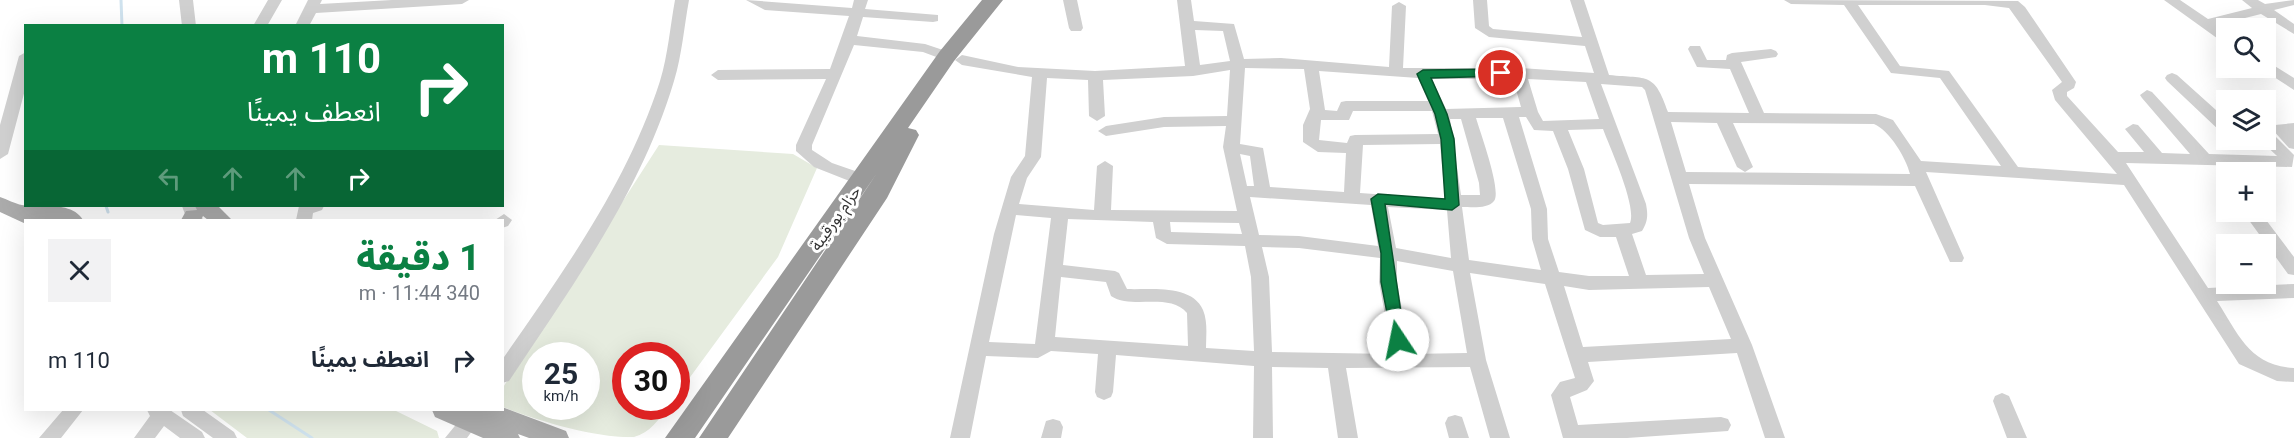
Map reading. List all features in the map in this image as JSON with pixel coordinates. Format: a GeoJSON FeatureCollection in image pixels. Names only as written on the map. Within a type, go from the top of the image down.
{"type":"FeatureCollection","features":[{"type":"Feature","properties":{"kind":"highway","name":"حزام بورقيبة"},"geometry":{"type":"LineString","coordinates":[[680,438],[788,297],[993,0]]}},
{"type":"Feature","properties":{"kind":"highway","name":"حزام بورقيبة"},"geometry":{"type":"LineString","coordinates":[[955,58],[1010,0]]}},
{"type":"Feature","properties":{"kind":"highway"},"geometry":{"type":"LineString","coordinates":[[662,438],[852,176],[902,133]]}},
{"type":"Feature","properties":{"kind":"highway"},"geometry":{"type":"LineString","coordinates":[[712,435],[879,192],[902,133]]}},
{"type":"Feature","properties":{"kind":"highway","name":"حزام بورقيبة"},"geometry":{"type":"LineString","coordinates":[[712,435],[788,297]]}},
{"type":"Feature","properties":{"kind":"main road"},"geometry":{"type":"LineString","coordinates":[[0,191],[24,200]]}},
{"type":"Feature","properties":{"kind":"main road"},"geometry":{"type":"LineString","coordinates":[[0,204],[35,219]]}},
{"type":"Feature","properties":{"kind":"main road"},"geometry":{"type":"LineString","coordinates":[[38,207],[69,219]]}},
{"type":"Feature","properties":{"kind":"main road"},"geometry":{"type":"LineString","coordinates":[[199,213],[218,219]]}},
{"type":"Feature","properties":{"kind":"main road"},"geometry":{"type":"LineString","coordinates":[[447,411],[508,438]]}},
{"type":"Feature","properties":{"kind":"main road"},"geometry":{"type":"LineString","coordinates":[[471,420],[557,438]]}},
{"type":"Feature","properties":{"kind":"street"},"geometry":{"type":"LineString","coordinates":[[186,0],[189,24]]}},
{"type":"Feature","properties":{"kind":"street"},"geometry":{"type":"LineString","coordinates":[[261,24],[275,0]]}},
{"type":"Feature","properties":{"kind":"street"},"geometry":{"type":"LineString","coordinates":[[303,24],[313,4],[462,0]]}},
{"type":"Feature","properties":{"kind":"street"},"geometry":{"type":"LineString","coordinates":[[504,373],[591,240],[628,176],[667,81],[675,52],[682,0]]}},
{"type":"Feature","properties":{"kind":"street"},"geometry":{"type":"LineString","coordinates":[[753,0],[765,6],[858,7],[933,18]]}},
{"type":"Feature","properties":{"kind":"street"},"geometry":{"type":"LineString","coordinates":[[1070,0],[1076,28]]}},
{"type":"Feature","properties":{"kind":"street"},"geometry":{"type":"LineString","coordinates":[[1184,0],[1193,71]]}},
{"type":"Feature","properties":{"kind":"street"},"geometry":{"type":"LineString","coordinates":[[1480,0],[1482,28],[1489,33],[1590,42]]}},
{"type":"Feature","properties":{"kind":"street"},"geometry":{"type":"LineString","coordinates":[[1559,126],[1576,169],[1591,226],[1600,231],[1622,231],[1636,227],[1640,212],[1607,124],[1590,42],[1577,0]]}},
{"type":"Feature","properties":{"kind":"street"},"geometry":{"type":"LineString","coordinates":[[1791,0],[1979,1],[2018,7],[2069,82],[2069,85],[2060,90],[2060,97],[2114,157],[2206,295],[2245,359],[2277,374],[2294,375]]}},
{"type":"Feature","properties":{"kind":"street"},"geometry":{"type":"LineString","coordinates":[[2171,0],[2216,31]]}},
{"type":"Feature","properties":{"kind":"street"},"geometry":{"type":"LineString","coordinates":[[2249,0],[2294,30]]}},
{"type":"Feature","properties":{"kind":"street"},"geometry":{"type":"LineString","coordinates":[[1848,1],[1896,70],[1944,74],[2014,173]]}},
{"type":"Feature","properties":{"kind":"street"},"geometry":{"type":"LineString","coordinates":[[2206,24],[2294,1]]}},
{"type":"Feature","properties":{"kind":"street"},"geometry":{"type":"LineString","coordinates":[[1396,71],[1399,6]]}},
{"type":"Feature","properties":{"kind":"street"},"geometry":{"type":"LineString","coordinates":[[852,176],[831,169],[804,151],[806,140],[849,40],[858,7]]}},
{"type":"Feature","properties":{"kind":"street"},"geometry":{"type":"LineString","coordinates":[[1186,25],[1229,27],[1238,64],[1231,147],[1260,277],[1263,438]]}},
{"type":"Feature","properties":{"kind":"street"},"geometry":{"type":"LineString","coordinates":[[849,40],[925,48],[1005,70],[1040,74],[1095,76],[1193,71],[1238,64],[1311,65],[1423,74],[1519,73],[1597,78],[1649,85],[1662,117],[1697,238],[1743,345],[1775,438]]}},
{"type":"Feature","properties":{"kind":"street"},"geometry":{"type":"LineString","coordinates":[[1695,49],[1702,64],[1735,65]]}},
{"type":"Feature","properties":{"kind":"street"},"geometry":{"type":"LineString","coordinates":[[1759,118],[1735,65],[1734,57],[1771,54]]}},
{"type":"Feature","properties":{"kind":"street"},"geometry":{"type":"LineString","coordinates":[[0,154],[24,64]]}},
{"type":"Feature","properties":{"kind":"street"},"geometry":{"type":"LineString","coordinates":[[1311,65],[1317,115],[1311,125],[1311,141],[1314,145],[1353,148]]}},
{"type":"Feature","properties":{"kind":"street"},"geometry":{"type":"LineString","coordinates":[[1519,73],[1530,112],[1539,126],[1607,124]]}},
{"type":"Feature","properties":{"kind":"street"},"geometry":{"type":"LineString","coordinates":[[2276,73],[2294,85]]}},
{"type":"Feature","properties":{"kind":"street"},"geometry":{"type":"LineString","coordinates":[[718,75],[835,74]]}},
{"type":"Feature","properties":{"kind":"street"},"geometry":{"type":"LineString","coordinates":[[960,438],[1009,209],[1019,177],[1033,157],[1040,74]]}},
{"type":"Feature","properties":{"kind":"street"},"geometry":{"type":"LineString","coordinates":[[1423,74],[1439,110],[1447,139],[1460,265],[1477,360],[1500,438]]}},
{"type":"Feature","properties":{"kind":"street"},"geometry":{"type":"LineString","coordinates":[[1095,76],[1097,116]]}},
{"type":"Feature","properties":{"kind":"street"},"geometry":{"type":"LineString","coordinates":[[2172,78],[2216,119]]}},
{"type":"Feature","properties":{"kind":"street"},"geometry":{"type":"LineString","coordinates":[[2147,95],[2216,166]]}},
{"type":"Feature","properties":{"kind":"street"},"geometry":{"type":"LineString","coordinates":[[1317,115],[1344,116],[1346,106],[1439,110],[1467,114],[1530,112]]}},
{"type":"Feature","properties":{"kind":"street"},"geometry":{"type":"LineString","coordinates":[[1240,191],[1452,203],[1482,201],[1488,198],[1487,183],[1467,114]]}},
{"type":"Feature","properties":{"kind":"street"},"geometry":{"type":"LineString","coordinates":[[1510,114],[1539,209],[1538,234],[1554,279],[1584,384],[1567,387],[1560,395],[1572,435],[1721,425]]}},
{"type":"Feature","properties":{"kind":"street"},"geometry":{"type":"LineString","coordinates":[[1662,117],[1881,120],[1895,132],[1918,173],[1956,258]]}},
{"type":"Feature","properties":{"kind":"street"},"geometry":{"type":"LineString","coordinates":[[1723,118],[1745,167]]}},
{"type":"Feature","properties":{"kind":"street"},"geometry":{"type":"LineString","coordinates":[[1106,131],[1164,122],[1233,121]]}},
{"type":"Feature","properties":{"kind":"street"},"geometry":{"type":"LineString","coordinates":[[2133,129],[2157,158]]}},
{"type":"Feature","properties":{"kind":"street"},"geometry":{"type":"LineString","coordinates":[[2276,131],[2293,163]]}},
{"type":"Feature","properties":{"kind":"street"},"geometry":{"type":"LineString","coordinates":[[2276,131],[2294,144]]}},
{"type":"Feature","properties":{"kind":"street"},"geometry":{"type":"LineString","coordinates":[[1352,196],[1353,148],[1357,138],[1447,139]]}},
{"type":"Feature","properties":{"kind":"street"},"geometry":{"type":"LineString","coordinates":[[1231,147],[1257,152],[1263,192]]}},
{"type":"Feature","properties":{"kind":"street"},"geometry":{"type":"LineString","coordinates":[[2114,157],[2293,163]]}},
{"type":"Feature","properties":{"kind":"street"},"geometry":{"type":"LineString","coordinates":[[1102,216],[1105,166]]}},
{"type":"Feature","properties":{"kind":"street"},"geometry":{"type":"LineString","coordinates":[[1678,178],[2014,173],[2129,180]]}},
{"type":"Feature","properties":{"kind":"street"},"geometry":{"type":"LineString","coordinates":[[1378,199],[1388,253],[1388,282],[1402,362]]}},
{"type":"Feature","properties":{"kind":"street"},"geometry":{"type":"LineString","coordinates":[[304,219],[305,209],[312,207]]}},
{"type":"Feature","properties":{"kind":"street"},"geometry":{"type":"LineString","coordinates":[[1009,209],[1102,216],[1247,218]]}},
{"type":"Feature","properties":{"kind":"street"},"geometry":{"type":"LineString","coordinates":[[980,349],[1038,351],[1043,348],[1060,214]]}},
{"type":"Feature","properties":{"kind":"street"},"geometry":{"type":"LineString","coordinates":[[1161,218],[1162,234],[1167,238],[1299,242],[1388,253],[1554,279],[1605,284],[1715,280]]}},
{"type":"Feature","properties":{"kind":"street"},"geometry":{"type":"LineString","coordinates":[[2259,222],[2294,269]]}},
{"type":"Feature","properties":{"kind":"street"},"geometry":{"type":"LineString","coordinates":[[1622,231],[1640,282]]}},
{"type":"Feature","properties":{"kind":"street"},"geometry":{"type":"LineString","coordinates":[[1053,270],[1109,276],[1113,278],[1117,291],[1123,295],[1174,297],[1187,301],[1192,305],[1196,317],[1197,354]]}},
{"type":"Feature","properties":{"kind":"street"},"geometry":{"type":"LineString","coordinates":[[2206,295],[2294,291]]}},
{"type":"Feature","properties":{"kind":"street"},"geometry":{"type":"LineString","coordinates":[[1045,343],[1263,359],[1402,362],[1477,360]]}},
{"type":"Feature","properties":{"kind":"street"},"geometry":{"type":"LineString","coordinates":[[1576,354],[1743,345]]}},
{"type":"Feature","properties":{"kind":"street"},"geometry":{"type":"LineString","coordinates":[[1104,392],[1108,346]]}},
{"type":"Feature","properties":{"kind":"street"},"geometry":{"type":"LineString","coordinates":[[1336,361],[1348,438]]}},
{"type":"Feature","properties":{"kind":"street"},"geometry":{"type":"LineString","coordinates":[[2002,401],[2017,438]]}},
{"type":"Feature","properties":{"kind":"street"},"geometry":{"type":"LineString","coordinates":[[49,438],[73,411]]}},
{"type":"Feature","properties":{"kind":"street"},"geometry":{"type":"LineString","coordinates":[[191,411],[226,438]]}},
{"type":"Feature","properties":{"kind":"street"},"geometry":{"type":"LineString","coordinates":[[144,438],[159,412],[195,438]]}},
{"type":"Feature","properties":{"kind":"shaded area"},"geometry":{"type":"Polygon","coordinates":[[[659,145],[793,154],[817,168],[778,257],[690,377],[690,342],[612,342],[612,420],[658,420],[654,425],[640,435],[619,437],[585,432],[540,420],[600,420],[600,342],[532,342],[659,145]]]}},
{"type":"Feature","properties":{"kind":"shaded area"},"geometry":{"type":"Polygon","coordinates":[[[522,358],[522,414],[504,407],[504,386],[522,358]]]}},
{"type":"Feature","properties":{"kind":"shaded area"},"geometry":{"type":"Polygon","coordinates":[[[211,411],[396,411],[437,431],[439,438],[247,438],[211,411]]]}},
{"type":"Feature","properties":{"kind":"waterway"},"geometry":{"type":"LineString","coordinates":[[121,0],[122,24]]}},
{"type":"Feature","properties":{"kind":"waterway"},"geometry":{"type":"LineString","coordinates":[[106,207],[108,212]]}},
{"type":"Feature","properties":{"kind":"waterway"},"geometry":{"type":"LineString","coordinates":[[271,411],[312,438]]}},
{"type":"Feature","properties":{"kind":"route"},"geometry":{"type":"LineString","coordinates":[[1398,340],[1388,282],[1388,253],[1378,199],[1452,205],[1447,139],[1441,114],[1423,74],[1501,73]]}}]}
